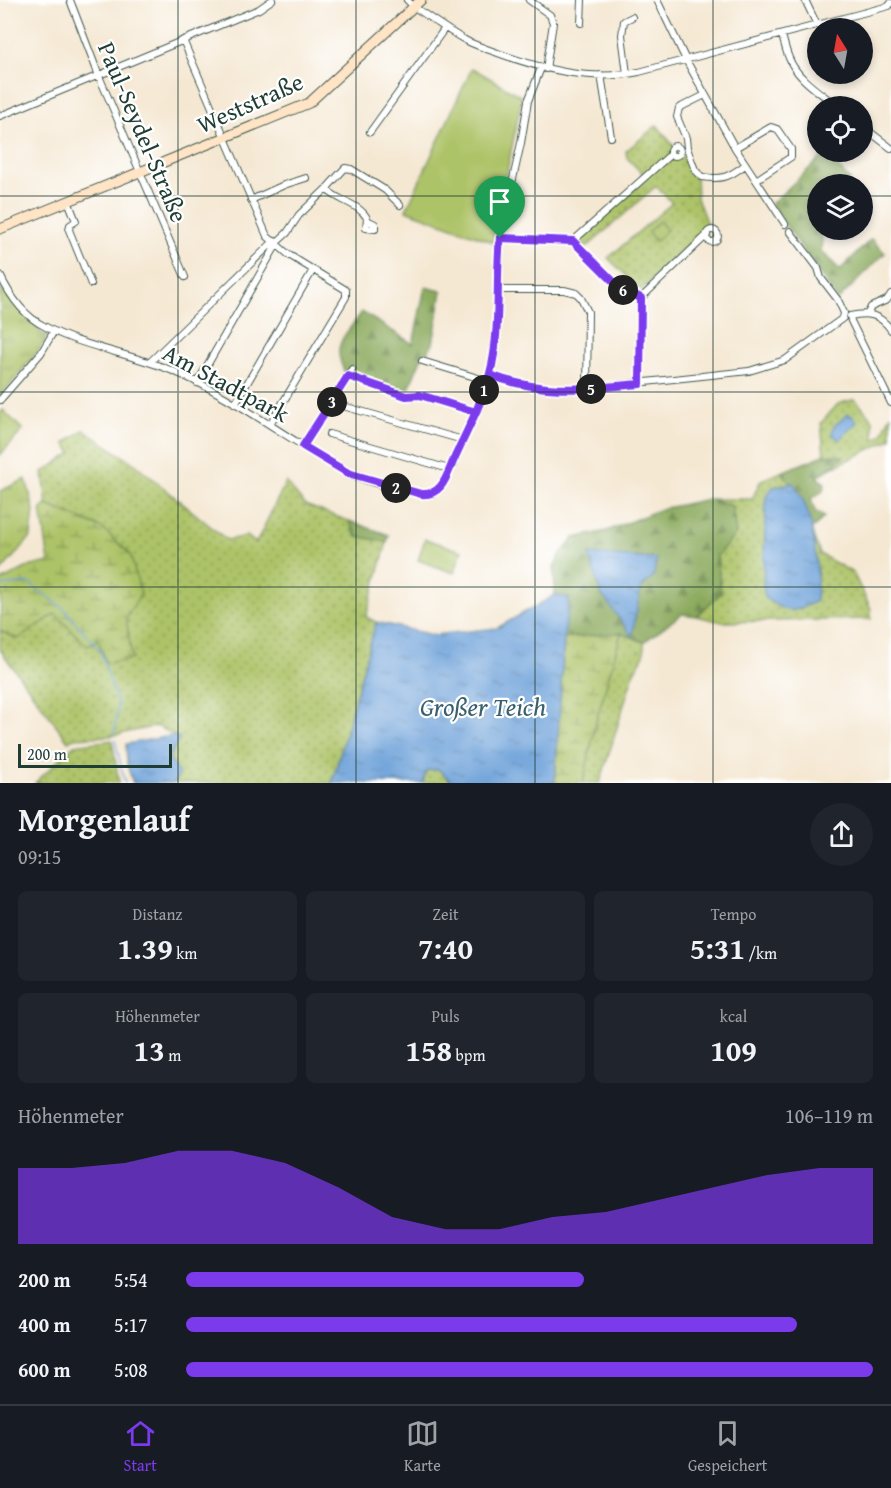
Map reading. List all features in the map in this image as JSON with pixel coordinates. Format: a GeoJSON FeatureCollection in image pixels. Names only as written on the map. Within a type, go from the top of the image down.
{"type":"FeatureCollection","features":[{"type":"Feature","properties":{"kind":"main road","name":"Weststraße"},"geometry":{"type":"LineString","coordinates":[[0,229],[139,170],[309,103],[414,2]]}},
{"type":"Feature","properties":{"kind":"street","name":"Paul-Seydel-Straße"},"geometry":{"type":"LineString","coordinates":[[70,0],[99,76],[185,277]]}},
{"type":"Feature","properties":{"kind":"street"},"geometry":{"type":"LineString","coordinates":[[0,116],[259,9],[272,0]]}},
{"type":"Feature","properties":{"kind":"street","name":"Am Stadtpark"},"geometry":{"type":"LineString","coordinates":[[0,275],[6,288],[23,310],[41,326],[80,343],[174,371],[270,424],[348,473],[428,495],[437,491],[441,488],[476,412],[489,378],[496,332],[500,238],[528,101],[544,69],[553,23],[550,15],[529,0]]}},
{"type":"Feature","properties":{"kind":"street"},"geometry":{"type":"LineString","coordinates":[[581,22],[582,0]]}},
{"type":"Feature","properties":{"kind":"street"},"geometry":{"type":"LineString","coordinates":[[657,0],[686,60],[735,148],[785,224]]}},
{"type":"Feature","properties":{"kind":"street"},"geometry":{"type":"LineString","coordinates":[[806,0],[814,18]]}},
{"type":"Feature","properties":{"kind":"street"},"geometry":{"type":"LineString","coordinates":[[414,2],[445,28],[467,41],[544,69],[566,73],[627,74],[807,28]]}},
{"type":"Feature","properties":{"kind":"street"},"geometry":{"type":"LineString","coordinates":[[844,18],[890,6]]}},
{"type":"Feature","properties":{"kind":"street"},"geometry":{"type":"LineString","coordinates":[[627,74],[622,35],[624,21],[632,17]]}},
{"type":"Feature","properties":{"kind":"street"},"geometry":{"type":"LineString","coordinates":[[370,132],[445,28]]}},
{"type":"Feature","properties":{"kind":"street"},"geometry":{"type":"LineString","coordinates":[[782,35],[789,60],[794,68],[824,96]]}},
{"type":"Feature","properties":{"kind":"street"},"geometry":{"type":"LineString","coordinates":[[183,40],[267,236],[289,255],[346,290],[346,297],[270,424]]}},
{"type":"Feature","properties":{"kind":"street"},"geometry":{"type":"LineString","coordinates":[[601,75],[611,137]]}},
{"type":"Feature","properties":{"kind":"street"},"geometry":{"type":"LineString","coordinates":[[705,95],[679,108],[677,117],[695,170],[702,177],[716,179],[725,178],[745,165]]}},
{"type":"Feature","properties":{"kind":"street"},"geometry":{"type":"LineString","coordinates":[[735,148],[771,128],[777,129],[785,138],[791,149],[791,157],[756,180]]}},
{"type":"Feature","properties":{"kind":"street"},"geometry":{"type":"LineString","coordinates":[[873,134],[891,148]]}},
{"type":"Feature","properties":{"kind":"street"},"geometry":{"type":"LineString","coordinates":[[573,241],[671,154]]}},
{"type":"Feature","properties":{"kind":"street"},"geometry":{"type":"LineString","coordinates":[[150,362],[287,233],[299,215],[345,168],[351,168],[385,190],[400,205]]}},
{"type":"Feature","properties":{"kind":"street"},"geometry":{"type":"LineString","coordinates":[[251,200],[284,184],[306,177]]}},
{"type":"Feature","properties":{"kind":"street"},"geometry":{"type":"LineString","coordinates":[[326,189],[335,197],[359,209],[367,220]]}},
{"type":"Feature","properties":{"kind":"street"},"geometry":{"type":"LineString","coordinates":[[68,201],[76,221],[70,225],[69,230],[92,284]]}},
{"type":"Feature","properties":{"kind":"street"},"geometry":{"type":"LineString","coordinates":[[790,231],[818,268],[821,278],[851,321],[891,403]]}},
{"type":"Feature","properties":{"kind":"street"},"geometry":{"type":"LineString","coordinates":[[640,384],[641,298],[706,235]]}},
{"type":"Feature","properties":{"kind":"street"},"geometry":{"type":"LineString","coordinates":[[500,238],[573,241],[621,289],[641,298]]}},
{"type":"Feature","properties":{"kind":"street"},"geometry":{"type":"LineString","coordinates":[[196,383],[276,242]]}},
{"type":"Feature","properties":{"kind":"street"},"geometry":{"type":"LineString","coordinates":[[235,404],[313,270]]}},
{"type":"Feature","properties":{"kind":"street"},"geometry":{"type":"LineString","coordinates":[[498,290],[564,290],[576,293],[581,298],[588,312],[587,389]]}},
{"type":"Feature","properties":{"kind":"street"},"geometry":{"type":"LineString","coordinates":[[868,313],[871,307],[887,300],[891,294]]}},
{"type":"Feature","properties":{"kind":"street"},"geometry":{"type":"LineString","coordinates":[[422,362],[537,387],[587,389],[749,371],[785,360],[847,315],[868,313],[880,318],[891,330]]}},
{"type":"Feature","properties":{"kind":"street"},"geometry":{"type":"LineString","coordinates":[[0,400],[41,353],[54,331]]}},
{"type":"Feature","properties":{"kind":"street"},"geometry":{"type":"LineString","coordinates":[[303,446],[351,369]]}},
{"type":"Feature","properties":{"kind":"street"},"geometry":{"type":"LineString","coordinates":[[348,376],[406,396],[420,395],[476,412]]}},
{"type":"Feature","properties":{"kind":"street"},"geometry":{"type":"LineString","coordinates":[[343,406],[463,440]]}},
{"type":"Feature","properties":{"kind":"street"},"geometry":{"type":"LineString","coordinates":[[329,434],[449,469]]}},
{"type":"Feature","properties":{"kind":"green space"},"geometry":{"type":"Polygon","coordinates":[[[472,68],[522,97],[493,242],[406,210],[472,68]]]}},
{"type":"Feature","properties":{"kind":"green space"},"geometry":{"type":"Polygon","coordinates":[[[657,125],[696,175],[697,198],[708,227],[641,290],[608,258],[672,203],[656,186],[586,248],[579,241],[647,178],[627,158],[626,151],[657,125]]]}},
{"type":"Feature","properties":{"kind":"green space"},"geometry":{"type":"Polygon","coordinates":[[[816,162],[833,162],[844,174],[807,174],[807,240],[822,240],[821,251],[840,270],[870,240],[885,253],[838,300],[771,204],[816,162]]]}},
{"type":"Feature","properties":{"kind":"green space"},"geometry":{"type":"Polygon","coordinates":[[[659,221],[667,230],[655,241],[648,232],[659,221]]]}},
{"type":"Feature","properties":{"kind":"green space"},"geometry":{"type":"Polygon","coordinates":[[[0,287],[42,334],[48,336],[0,397],[0,287]]]}},
{"type":"Feature","properties":{"kind":"green space"},"geometry":{"type":"Polygon","coordinates":[[[425,287],[442,291],[433,344],[421,359],[407,393],[347,376],[339,357],[339,349],[341,342],[362,312],[413,344],[425,287]]]}},
{"type":"Feature","properties":{"kind":"green space"},"geometry":{"type":"Polygon","coordinates":[[[855,399],[873,420],[874,439],[881,436],[891,414],[891,439],[825,471],[843,456],[824,455],[821,423],[838,404],[855,399]]]}},
{"type":"Feature","properties":{"kind":"green space"},"geometry":{"type":"Polygon","coordinates":[[[3,410],[23,430],[0,455],[0,413],[3,410]]]}},
{"type":"Feature","properties":{"kind":"green space"},"geometry":{"type":"Polygon","coordinates":[[[84,430],[135,464],[227,540],[247,536],[256,543],[286,482],[305,505],[349,521],[356,536],[387,542],[366,617],[376,622],[332,783],[174,783],[179,775],[169,757],[180,738],[157,726],[110,736],[74,738],[68,741],[0,650],[0,631],[18,639],[55,614],[87,646],[98,638],[132,659],[126,618],[141,594],[102,528],[47,505],[43,472],[72,453],[65,443],[84,430]]]}},
{"type":"Feature","properties":{"kind":"green space"},"geometry":{"type":"Polygon","coordinates":[[[824,455],[844,456],[817,478],[825,483],[823,491],[811,499],[815,511],[824,517],[811,530],[800,493],[781,472],[824,455]]]}},
{"type":"Feature","properties":{"kind":"green space"},"geometry":{"type":"Polygon","coordinates":[[[781,472],[793,483],[774,487],[818,576],[811,530],[820,554],[853,573],[871,609],[871,619],[722,622],[696,616],[721,593],[717,556],[732,506],[708,499],[752,499],[761,480],[781,472]]]}},
{"type":"Feature","properties":{"kind":"green space"},"geometry":{"type":"Polygon","coordinates":[[[26,479],[34,510],[31,537],[0,572],[0,491],[26,479]]]}},
{"type":"Feature","properties":{"kind":"green space"},"geometry":{"type":"Polygon","coordinates":[[[708,499],[732,506],[736,534],[717,556],[721,593],[696,616],[682,614],[644,642],[621,633],[564,638],[569,598],[555,595],[554,567],[561,553],[574,538],[607,531],[661,509],[708,499]]]}},
{"type":"Feature","properties":{"kind":"green space"},"geometry":{"type":"Polygon","coordinates":[[[47,505],[102,528],[130,554],[141,594],[126,618],[132,659],[106,663],[98,639],[87,646],[55,614],[18,639],[0,631],[1,581],[28,567],[49,562],[41,509],[47,505]]]}},
{"type":"Feature","properties":{"kind":"green space"},"geometry":{"type":"Polygon","coordinates":[[[349,521],[389,535],[387,542],[356,536],[349,521]]]}},
{"type":"Feature","properties":{"kind":"green space"},"geometry":{"type":"Polygon","coordinates":[[[425,539],[462,551],[454,573],[418,560],[425,539]]]}},
{"type":"Feature","properties":{"kind":"green space"},"geometry":{"type":"Polygon","coordinates":[[[621,633],[644,642],[644,655],[634,672],[600,783],[583,783],[597,718],[621,633]]]}},
{"type":"Feature","properties":{"kind":"green space"},"geometry":{"type":"Polygon","coordinates":[[[621,633],[597,718],[583,783],[555,783],[564,638],[621,633]]]}},
{"type":"Feature","properties":{"kind":"green space"},"geometry":{"type":"Polygon","coordinates":[[[112,740],[119,783],[35,783],[74,745],[112,740]]]}},
{"type":"Feature","properties":{"kind":"green space"},"geometry":{"type":"Polygon","coordinates":[[[438,769],[453,783],[423,783],[426,771],[438,769]]]}},
{"type":"Feature","properties":{"kind":"water"},"geometry":{"type":"Polygon","coordinates":[[[848,414],[853,416],[857,422],[839,440],[832,434],[834,426],[848,414]]]}},
{"type":"Feature","properties":{"kind":"water"},"geometry":{"type":"Polygon","coordinates":[[[793,483],[800,494],[811,524],[816,556],[817,588],[816,601],[790,610],[779,607],[765,598],[763,585],[766,496],[773,487],[793,483]]]}},
{"type":"Feature","properties":{"kind":"water"},"geometry":{"type":"Polygon","coordinates":[[[589,554],[657,559],[653,577],[641,588],[632,636],[601,594],[589,554]]]}},
{"type":"Feature","properties":{"kind":"water","name":"Großer Teich"},"geometry":{"type":"Polygon","coordinates":[[[555,595],[569,598],[564,638],[555,783],[453,783],[438,769],[426,771],[423,783],[332,783],[376,622],[433,635],[497,628],[555,595]]]}},
{"type":"Feature","properties":{"kind":"water"},"geometry":{"type":"Polygon","coordinates":[[[170,736],[180,738],[169,757],[179,775],[174,783],[133,783],[127,765],[126,744],[170,736]]]}},
{"type":"Feature","properties":{"kind":"waterway"},"geometry":{"type":"LineString","coordinates":[[0,586],[29,583],[62,607],[100,650],[118,705],[114,734]]}},
{"type":"Feature","properties":{"kind":"waterway"},"geometry":{"type":"LineString","coordinates":[[115,740],[125,783]]}},
{"type":"Feature","properties":{"kind":"route"},"geometry":{"type":"LineString","coordinates":[[500,238],[496,332],[490,375],[476,412],[441,488],[428,495],[382,484],[348,473],[303,446],[348,376],[406,396],[420,395],[476,412],[484,390],[490,375],[554,390],[640,384],[641,298],[621,289],[573,241],[500,238]]}}]}
